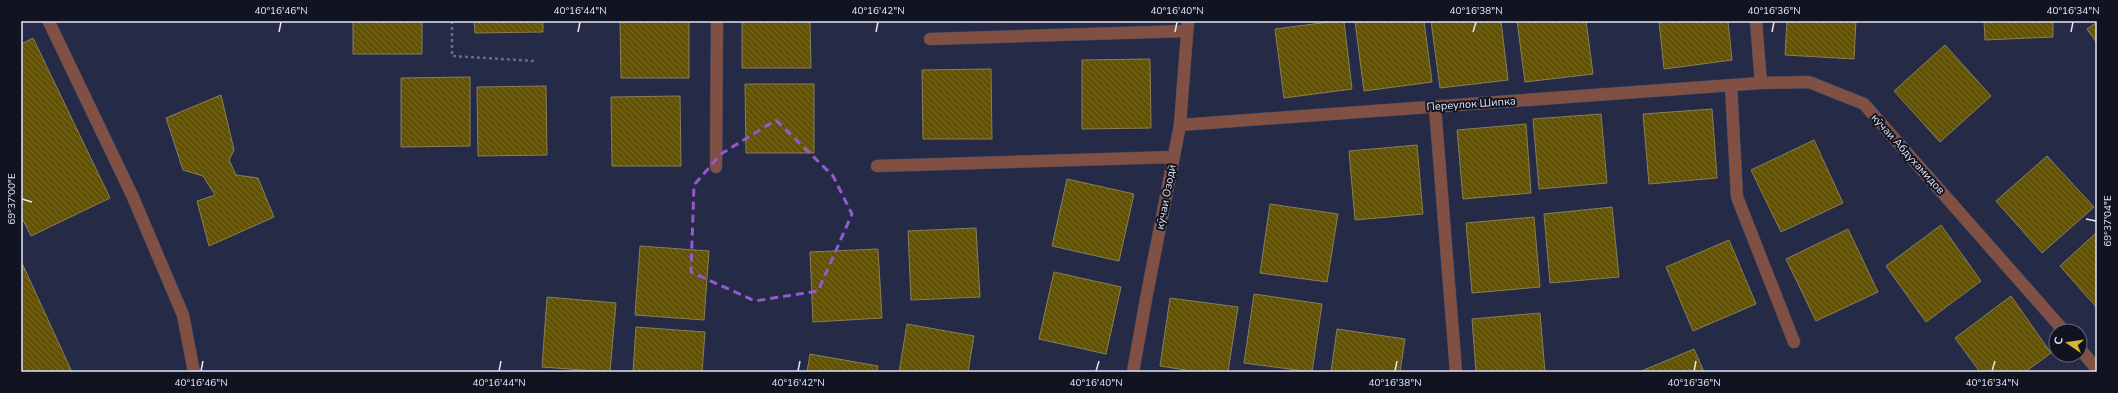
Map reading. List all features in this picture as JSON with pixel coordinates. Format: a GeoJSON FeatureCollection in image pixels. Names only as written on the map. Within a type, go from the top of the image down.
{"type":"FeatureCollection","features":[{"type":"Feature","properties":{"kind":"street"},"geometry":{"type":"LineString","coordinates":[[716,167],[717,21]]}},
{"type":"Feature","properties":{"kind":"street"},"geometry":{"type":"LineString","coordinates":[[1756,21],[1761,83]]}},
{"type":"Feature","properties":{"kind":"street"},"geometry":{"type":"LineString","coordinates":[[49,22],[132,195],[183,316],[194,372]]}},
{"type":"Feature","properties":{"kind":"street"},"geometry":{"type":"LineString","coordinates":[[930,39],[1188,26]]}},
{"type":"Feature","properties":{"kind":"street","name":"кӯчаи Озодӣ"},"geometry":{"type":"LineString","coordinates":[[1134,372],[1146,299],[1180,125],[1188,26]]}},
{"type":"Feature","properties":{"kind":"street","name":"кӯчаи Абдухамидов"},"geometry":{"type":"LineString","coordinates":[[1761,83],[1809,82],[1864,104],[2057,323]]}},
{"type":"Feature","properties":{"kind":"street","name":"Переулок Шипка"},"geometry":{"type":"LineString","coordinates":[[1180,125],[1761,83]]}},
{"type":"Feature","properties":{"kind":"street"},"geometry":{"type":"LineString","coordinates":[[1732,86],[1737,197],[1794,342]]}},
{"type":"Feature","properties":{"kind":"street"},"geometry":{"type":"LineString","coordinates":[[1435,107],[1456,372]]}},
{"type":"Feature","properties":{"kind":"street"},"geometry":{"type":"LineString","coordinates":[[877,166],[1174,157]]}},
{"type":"Feature","properties":{"kind":"street"},"geometry":{"type":"LineString","coordinates":[[2088,358],[2097,369]]}},
{"type":"Feature","properties":{"kind":"path"},"geometry":{"type":"LineString","coordinates":[[452,21],[452,56],[535,61]]}},
{"type":"Feature","properties":{"kind":"highlighted area"},"geometry":{"type":"Polygon","coordinates":[[[776,120],[833,176],[852,214],[818,291],[755,301],[691,272],[694,185],[721,154],[776,120]]]}},
{"type":"Feature","properties":{"kind":"building"},"geometry":{"type":"Polygon","coordinates":[[[353,21],[422,21],[422,54],[353,54],[353,21]]]}},
{"type":"Feature","properties":{"kind":"building"},"geometry":{"type":"Polygon","coordinates":[[[474,21],[543,21],[543,32],[475,33],[474,21]]]}},
{"type":"Feature","properties":{"kind":"building"},"geometry":{"type":"Polygon","coordinates":[[[620,21],[689,21],[689,78],[621,78],[620,21]]]}},
{"type":"Feature","properties":{"kind":"building"},"geometry":{"type":"Polygon","coordinates":[[[742,21],[810,21],[811,68],[742,68],[742,21]]]}},
{"type":"Feature","properties":{"kind":"building"},"geometry":{"type":"Polygon","coordinates":[[[1344,21],[1352,89],[1284,98],[1275,29],[1344,21]]]}},
{"type":"Feature","properties":{"kind":"building"},"geometry":{"type":"Polygon","coordinates":[[[1424,21],[1432,82],[1364,91],[1355,22],[1424,21]]]}},
{"type":"Feature","properties":{"kind":"building"},"geometry":{"type":"Polygon","coordinates":[[[1431,21],[1501,21],[1508,80],[1440,88],[1431,21]]]}},
{"type":"Feature","properties":{"kind":"building"},"geometry":{"type":"Polygon","coordinates":[[[1517,21],[1586,21],[1593,74],[1525,82],[1517,21]]]}},
{"type":"Feature","properties":{"kind":"building"},"geometry":{"type":"Polygon","coordinates":[[[1659,21],[1728,21],[1732,60],[1664,69],[1659,21]]]}},
{"type":"Feature","properties":{"kind":"building"},"geometry":{"type":"Polygon","coordinates":[[[1787,21],[1856,21],[1854,59],[1785,55],[1787,21]]]}},
{"type":"Feature","properties":{"kind":"building"},"geometry":{"type":"Polygon","coordinates":[[[1984,21],[2053,21],[2053,37],[1985,40],[1984,21]]]}},
{"type":"Feature","properties":{"kind":"building"},"geometry":{"type":"Polygon","coordinates":[[[2097,22],[2097,43],[2087,29],[2097,22]]]}},
{"type":"Feature","properties":{"kind":"building"},"geometry":{"type":"Polygon","coordinates":[[[33,38],[110,198],[31,236],[21,216],[21,44],[33,38]]]}},
{"type":"Feature","properties":{"kind":"building"},"geometry":{"type":"Polygon","coordinates":[[[1945,45],[1991,96],[1940,142],[1894,91],[1945,45]]]}},
{"type":"Feature","properties":{"kind":"building"},"geometry":{"type":"Polygon","coordinates":[[[1150,59],[1151,128],[1082,129],[1082,60],[1150,59]]]}},
{"type":"Feature","properties":{"kind":"building"},"geometry":{"type":"Polygon","coordinates":[[[991,69],[992,139],[923,139],[922,70],[991,69]]]}},
{"type":"Feature","properties":{"kind":"building"},"geometry":{"type":"Polygon","coordinates":[[[470,77],[470,146],[401,147],[401,78],[470,77]]]}},
{"type":"Feature","properties":{"kind":"building"},"geometry":{"type":"Polygon","coordinates":[[[745,84],[814,84],[814,153],[746,153],[745,84]]]}},
{"type":"Feature","properties":{"kind":"building"},"geometry":{"type":"Polygon","coordinates":[[[546,86],[547,155],[478,156],[477,87],[546,86]]]}},
{"type":"Feature","properties":{"kind":"building"},"geometry":{"type":"Polygon","coordinates":[[[221,95],[234,150],[229,160],[236,175],[258,178],[274,217],[209,246],[197,201],[215,195],[203,176],[183,170],[166,118],[221,95]]]}},
{"type":"Feature","properties":{"kind":"building"},"geometry":{"type":"Polygon","coordinates":[[[680,96],[681,166],[612,166],[611,97],[680,96]]]}},
{"type":"Feature","properties":{"kind":"building"},"geometry":{"type":"Polygon","coordinates":[[[1712,109],[1717,178],[1649,184],[1643,114],[1712,109]]]}},
{"type":"Feature","properties":{"kind":"building"},"geometry":{"type":"Polygon","coordinates":[[[1601,114],[1607,183],[1539,189],[1533,119],[1601,114]]]}},
{"type":"Feature","properties":{"kind":"building"},"geometry":{"type":"Polygon","coordinates":[[[1526,124],[1531,193],[1463,199],[1457,130],[1526,124]]]}},
{"type":"Feature","properties":{"kind":"building"},"geometry":{"type":"Polygon","coordinates":[[[1814,140],[1843,203],[1781,232],[1751,170],[1814,140]]]}},
{"type":"Feature","properties":{"kind":"building"},"geometry":{"type":"Polygon","coordinates":[[[1417,145],[1423,214],[1355,220],[1349,151],[1417,145]]]}},
{"type":"Feature","properties":{"kind":"building"},"geometry":{"type":"Polygon","coordinates":[[[2047,156],[2094,207],[2042,253],[1996,201],[2047,156]]]}},
{"type":"Feature","properties":{"kind":"building"},"geometry":{"type":"Polygon","coordinates":[[[1067,179],[1134,194],[1119,261],[1052,246],[1067,179]]]}},
{"type":"Feature","properties":{"kind":"building"},"geometry":{"type":"Polygon","coordinates":[[[1270,204],[1338,214],[1327,282],[1260,273],[1270,204]]]}},
{"type":"Feature","properties":{"kind":"building"},"geometry":{"type":"Polygon","coordinates":[[[1612,207],[1619,277],[1550,283],[1544,214],[1612,207]]]}},
{"type":"Feature","properties":{"kind":"building"},"geometry":{"type":"Polygon","coordinates":[[[1534,217],[1540,287],[1472,293],[1466,223],[1534,217]]]}},
{"type":"Feature","properties":{"kind":"building"},"geometry":{"type":"Polygon","coordinates":[[[1941,225],[1981,281],[1926,322],[1886,266],[1941,225]]]}},
{"type":"Feature","properties":{"kind":"building"},"geometry":{"type":"Polygon","coordinates":[[[976,228],[980,297],[911,300],[908,231],[976,228]]]}},
{"type":"Feature","properties":{"kind":"building"},"geometry":{"type":"Polygon","coordinates":[[[1848,229],[1878,292],[1816,321],[1786,259],[1848,229]]]}},
{"type":"Feature","properties":{"kind":"building"},"geometry":{"type":"Polygon","coordinates":[[[2097,232],[2097,308],[2060,266],[2097,232]]]}},
{"type":"Feature","properties":{"kind":"building"},"geometry":{"type":"Polygon","coordinates":[[[1729,240],[1756,304],[1693,331],[1666,267],[1729,240]]]}},
{"type":"Feature","properties":{"kind":"building"},"geometry":{"type":"Polygon","coordinates":[[[640,246],[709,251],[704,320],[635,315],[640,246]]]}},
{"type":"Feature","properties":{"kind":"building"},"geometry":{"type":"Polygon","coordinates":[[[878,249],[882,318],[813,322],[810,252],[878,249]]]}},
{"type":"Feature","properties":{"kind":"building"},"geometry":{"type":"Polygon","coordinates":[[[21,261],[72,372],[21,372],[21,261]]]}},
{"type":"Feature","properties":{"kind":"building"},"geometry":{"type":"Polygon","coordinates":[[[1054,272],[1121,287],[1106,354],[1039,339],[1054,272]]]}},
{"type":"Feature","properties":{"kind":"building"},"geometry":{"type":"Polygon","coordinates":[[[1254,294],[1322,304],[1312,372],[1244,363],[1254,294]]]}},
{"type":"Feature","properties":{"kind":"building"},"geometry":{"type":"Polygon","coordinates":[[[2011,296],[2048,349],[2048,355],[2025,372],[1980,372],[1955,338],[2011,296]]]}},
{"type":"Feature","properties":{"kind":"building"},"geometry":{"type":"Polygon","coordinates":[[[547,297],[616,303],[610,372],[542,367],[547,297]]]}},
{"type":"Feature","properties":{"kind":"building"},"geometry":{"type":"Polygon","coordinates":[[[1170,298],[1238,307],[1228,372],[1198,372],[1160,366],[1170,298]]]}},
{"type":"Feature","properties":{"kind":"building"},"geometry":{"type":"Polygon","coordinates":[[[1540,313],[1545,372],[1476,372],[1472,319],[1540,313]]]}},
{"type":"Feature","properties":{"kind":"building"},"geometry":{"type":"Polygon","coordinates":[[[907,324],[974,336],[968,372],[899,372],[907,324]]]}},
{"type":"Feature","properties":{"kind":"building"},"geometry":{"type":"Polygon","coordinates":[[[636,327],[705,332],[702,372],[633,372],[636,327]]]}},
{"type":"Feature","properties":{"kind":"building"},"geometry":{"type":"Polygon","coordinates":[[[1337,329],[1405,339],[1400,372],[1331,372],[1337,329]]]}},
{"type":"Feature","properties":{"kind":"building"},"geometry":{"type":"Polygon","coordinates":[[[1694,349],[1704,372],[1639,372],[1694,349]]]}},
{"type":"Feature","properties":{"kind":"building"},"geometry":{"type":"Polygon","coordinates":[[[810,354],[878,366],[877,372],[807,372],[810,354]]]}}]}
